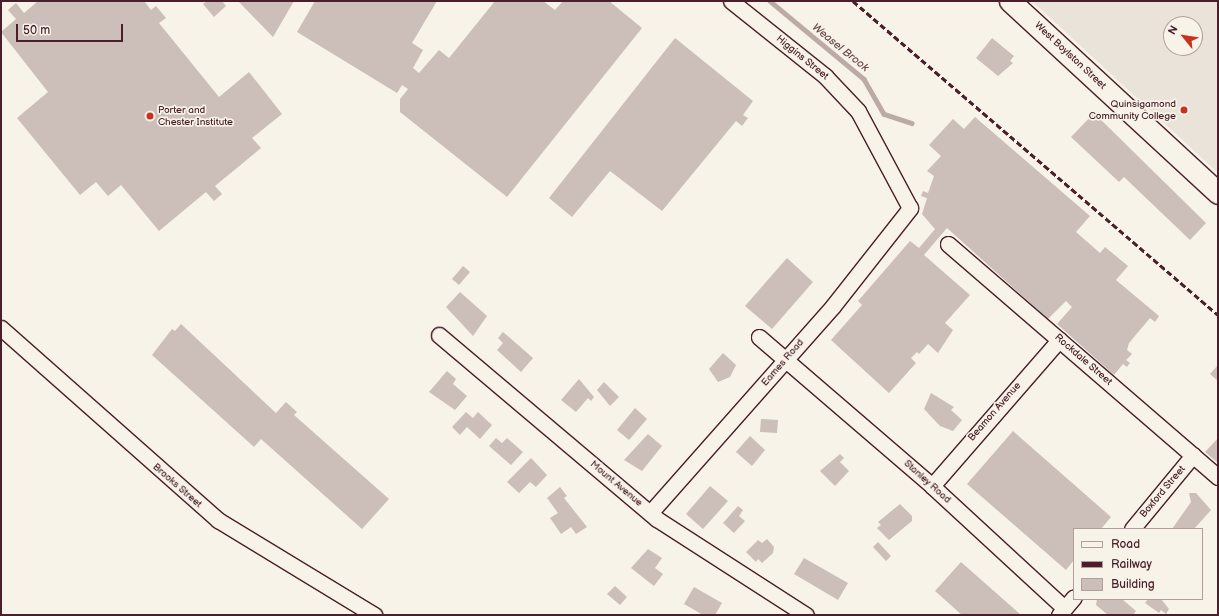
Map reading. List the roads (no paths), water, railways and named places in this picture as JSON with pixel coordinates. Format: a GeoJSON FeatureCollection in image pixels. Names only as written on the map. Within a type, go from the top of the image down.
{"type":"FeatureCollection","features":[{"type":"Feature","properties":{"kind":"main road","name":"West Boylston Street"},"geometry":{"type":"LineString","coordinates":[[1010,1],[1218,194]]}},
{"type":"Feature","properties":{"kind":"street","name":"Higgins Street"},"geometry":{"type":"LineString","coordinates":[[731,1],[825,76],[858,111],[910,208]]}},
{"type":"Feature","properties":{"kind":"street","name":"Eames Road"},"geometry":{"type":"LineString","coordinates":[[650,513],[786,360],[910,208]]}},
{"type":"Feature","properties":{"kind":"street","name":"Rockdale Street"},"geometry":{"type":"LineString","coordinates":[[948,244],[1218,477]]}},
{"type":"Feature","properties":{"kind":"street","name":"Brooks Street"},"geometry":{"type":"LineString","coordinates":[[1,328],[209,513],[259,547],[368,611]]}},
{"type":"Feature","properties":{"kind":"street","name":"Mount Avenue"},"geometry":{"type":"LineString","coordinates":[[439,335],[650,513],[806,615]]}},
{"type":"Feature","properties":{"kind":"street","name":"Stanley Road"},"geometry":{"type":"LineString","coordinates":[[759,337],[932,486],[1066,607]]}},
{"type":"Feature","properties":{"kind":"street","name":"Beamon Avenue"},"geometry":{"type":"LineString","coordinates":[[932,486],[1059,340]]}},
{"type":"Feature","properties":{"kind":"street","name":"Boxford Street"},"geometry":{"type":"LineString","coordinates":[[1133,528],[1193,455]]}},
{"type":"Feature","properties":{"kind":"waterway","name":"Weasel Brook"},"geometry":{"type":"LineString","coordinates":[[770,1],[864,79],[884,114],[912,123]]}},
{"type":"Feature","properties":{"kind":"railway"},"geometry":{"type":"LineString","coordinates":[[853,1],[1218,315]]}},
{"type":"Feature","properties":{"kind":"place","name":"Quinsigamond Community College"},"geometry":{"type":"Point","coordinates":[1184,110]}},
{"type":"Feature","properties":{"kind":"place","name":"Porter and Chester Institute"},"geometry":{"type":"Point","coordinates":[150,116]}}]}
